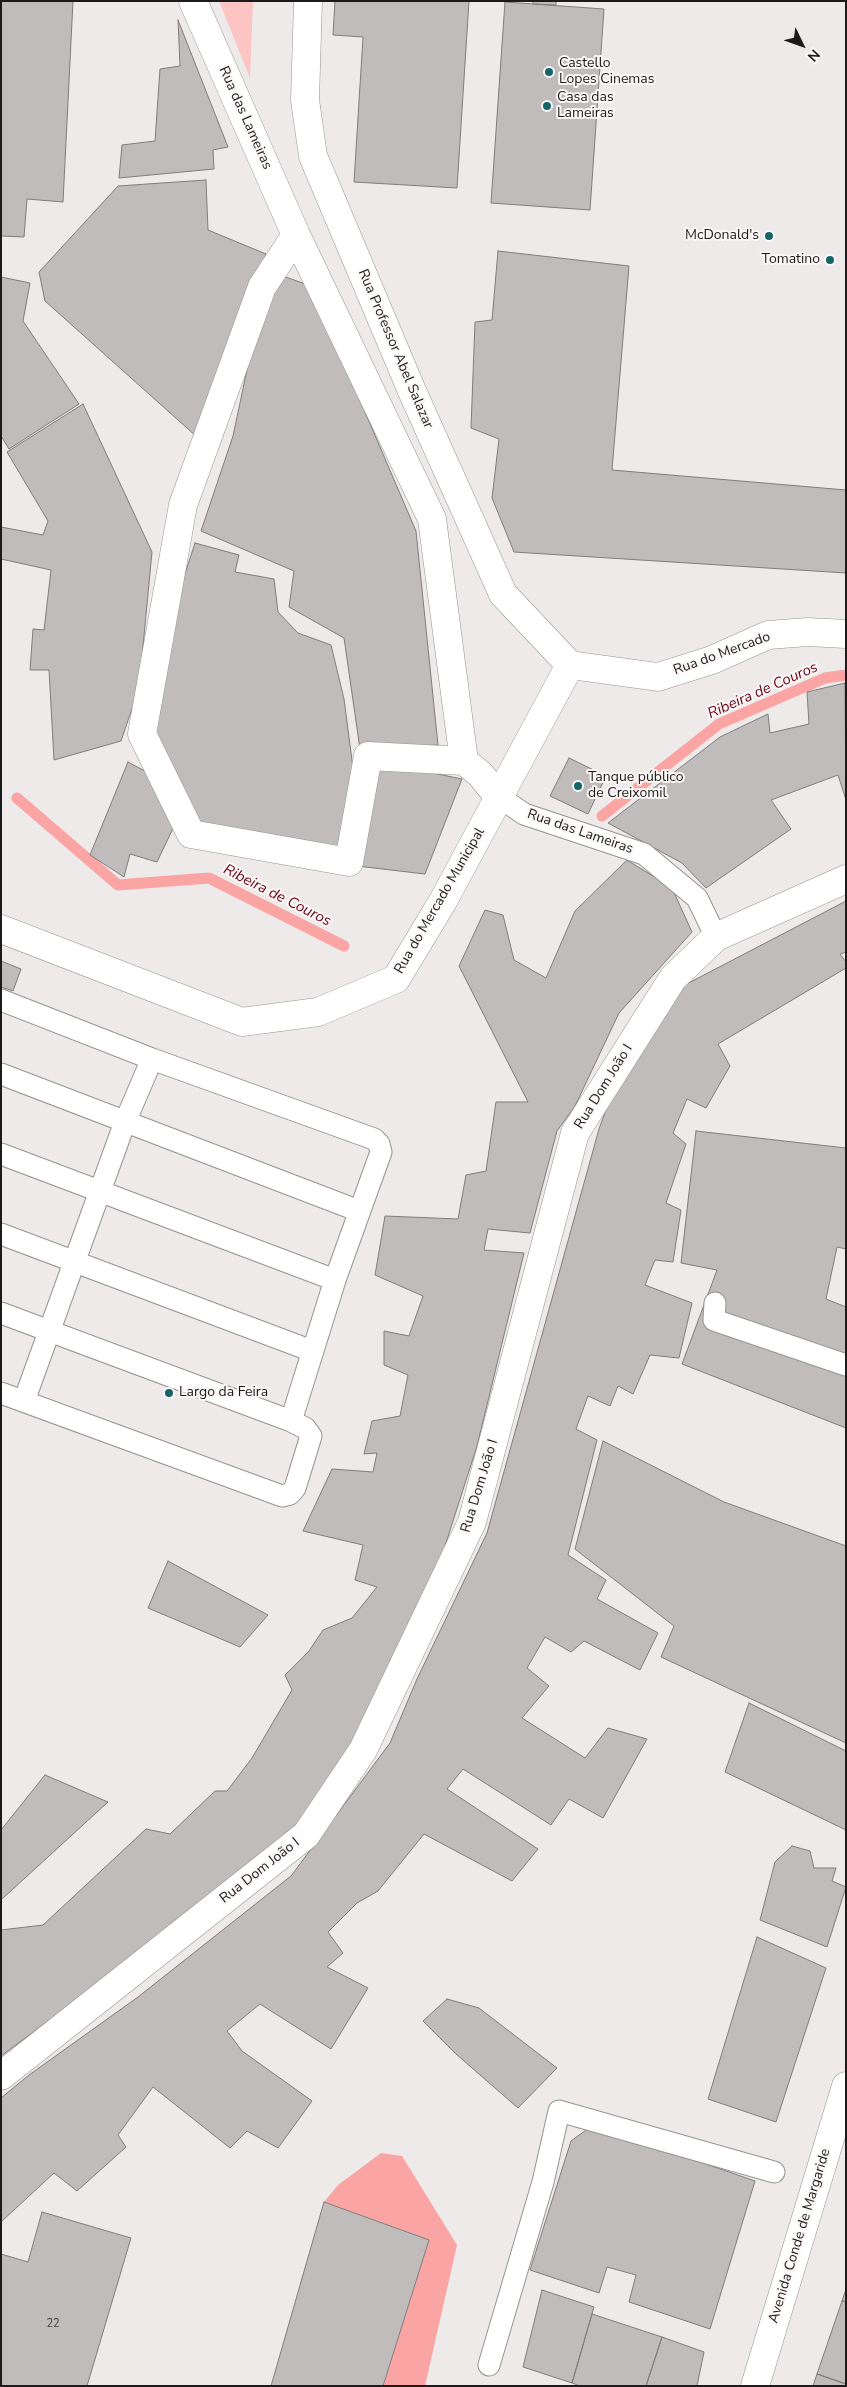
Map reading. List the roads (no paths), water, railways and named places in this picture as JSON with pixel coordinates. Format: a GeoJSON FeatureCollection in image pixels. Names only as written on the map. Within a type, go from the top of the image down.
{"type":"FeatureCollection","features":[{"type":"Feature","properties":{"kind":"street","name":"Rua das Lameiras"},"geometry":{"type":"LineString","coordinates":[[193,1],[296,234]]}},
{"type":"Feature","properties":{"kind":"street","name":"Rua Professor Abel Salazar"},"geometry":{"type":"LineString","coordinates":[[308,1],[305,100],[314,156],[412,391],[503,594],[570,665]]}},
{"type":"Feature","properties":{"kind":"street"},"geometry":{"type":"LineString","coordinates":[[296,234],[432,519],[464,761]]}},
{"type":"Feature","properties":{"kind":"street"},"geometry":{"type":"LineString","coordinates":[[296,234],[262,287],[183,505],[142,734],[191,834],[348,862],[368,756],[464,761],[480,774],[498,796]]}},
{"type":"Feature","properties":{"kind":"street","name":"Rua do Mercado"},"geometry":{"type":"LineString","coordinates":[[570,665],[658,677],[712,660],[768,635],[808,632],[846,634]]}},
{"type":"Feature","properties":{"kind":"street","name":"Rua do Mercado Municipal"},"geometry":{"type":"LineString","coordinates":[[1,929],[242,1022],[318,1012],[396,979],[443,901],[570,665]]}},
{"type":"Feature","properties":{"kind":"street","name":"Rua Dom João I"},"geometry":{"type":"LineString","coordinates":[[1,2076],[306,1835],[363,1750],[472,1522],[575,1133],[673,978],[716,937],[846,879]]}},
{"type":"Feature","properties":{"kind":"street","name":"Avenida Conde de Margaride"},"geometry":{"type":"LineString","coordinates":[[754,2386],[846,2086]]}},
{"type":"Feature","properties":{"kind":"lane","name":"Rua das Lameiras"},"geometry":{"type":"LineString","coordinates":[[498,796],[520,811],[644,854],[697,898],[716,937]]}},
{"type":"Feature","properties":{"kind":"lane"},"geometry":{"type":"LineString","coordinates":[[1,1000],[152,1059],[374,1139],[381,1152],[335,1280],[291,1421]]}},
{"type":"Feature","properties":{"kind":"lane"},"geometry":{"type":"LineString","coordinates":[[24,1401],[125,1122],[152,1059]]}},
{"type":"Feature","properties":{"kind":"lane"},"geometry":{"type":"LineString","coordinates":[[1,1074],[359,1211]]}},
{"type":"Feature","properties":{"kind":"lane"},"geometry":{"type":"LineString","coordinates":[[1,1154],[335,1280]]}},
{"type":"Feature","properties":{"kind":"lane"},"geometry":{"type":"LineString","coordinates":[[1,1234],[312,1351]]}},
{"type":"Feature","properties":{"kind":"lane"},"geometry":{"type":"LineString","coordinates":[[715,1303],[714,1320],[846,1365]]}},
{"type":"Feature","properties":{"kind":"lane"},"geometry":{"type":"LineString","coordinates":[[1,1313],[291,1421],[305,1428],[311,1436],[294,1488],[290,1494],[282,1496],[1,1393]]}},
{"type":"Feature","properties":{"kind":"lane"},"geometry":{"type":"LineString","coordinates":[[489,2365],[543,2182],[559,2111],[774,2172]]}},
{"type":"Feature","properties":{"kind":"waterway","name":"Ribeira de Couros"},"geometry":{"type":"LineString","coordinates":[[602,816],[719,724],[825,678],[846,675]]}},
{"type":"Feature","properties":{"kind":"waterway","name":"Ribeira de Couros"},"geometry":{"type":"LineString","coordinates":[[17,798],[118,885],[209,878],[344,946]]}},
{"type":"Feature","properties":{"kind":"place","name":"Castello Lopes Cinemas"},"geometry":{"type":"Point","coordinates":[549,72]}},
{"type":"Feature","properties":{"kind":"place","name":"Casa das Lameiras"},"geometry":{"type":"Point","coordinates":[547,106]}},
{"type":"Feature","properties":{"kind":"place","name":"McDonald's"},"geometry":{"type":"Point","coordinates":[769,236]}},
{"type":"Feature","properties":{"kind":"place","name":"Tomatino"},"geometry":{"type":"Point","coordinates":[830,260]}},
{"type":"Feature","properties":{"kind":"place","name":"Tanque público de Creixomil"},"geometry":{"type":"Point","coordinates":[578,786]}},
{"type":"Feature","properties":{"kind":"place","name":"Largo da Feira"},"geometry":{"type":"Point","coordinates":[169,1393]}}]}
